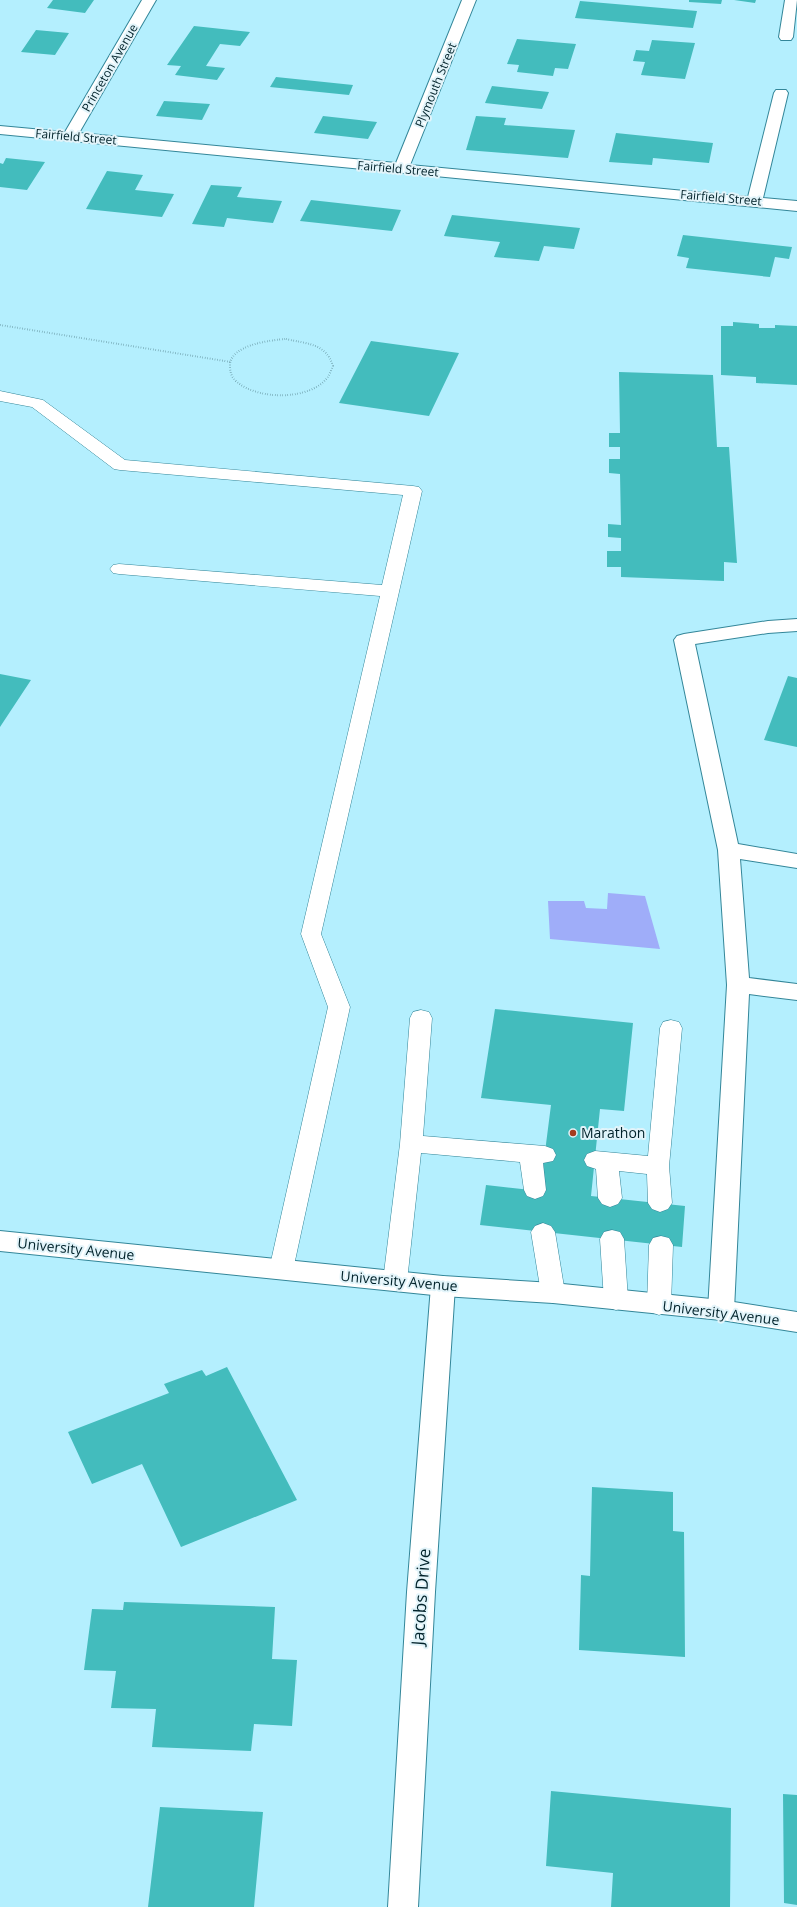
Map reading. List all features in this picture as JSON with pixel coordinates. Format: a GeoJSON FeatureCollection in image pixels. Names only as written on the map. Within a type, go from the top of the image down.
{"type":"FeatureCollection","features":[{"type":"Feature","properties":{"kind":"street","name":"Princeton Avenue"},"geometry":{"type":"LineString","coordinates":[[70,136],[149,0]]}},
{"type":"Feature","properties":{"kind":"street","name":"Plymouth Street"},"geometry":{"type":"LineString","coordinates":[[401,169],[470,0]]}},
{"type":"Feature","properties":{"kind":"street"},"geometry":{"type":"LineString","coordinates":[[786,37],[792,0]]}},
{"type":"Feature","properties":{"kind":"street"},"geometry":{"type":"LineString","coordinates":[[755,202],[781,93]]}},
{"type":"Feature","properties":{"kind":"street","name":"Fairfield Street"},"geometry":{"type":"LineString","coordinates":[[0,130],[797,206]]}},
{"type":"Feature","properties":{"kind":"street"},"geometry":{"type":"LineString","coordinates":[[721,1310],[738,985],[729,850],[684,640],[768,627],[797,625]]}},
{"type":"Feature","properties":{"kind":"street"},"geometry":{"type":"LineString","coordinates":[[729,850],[797,861]]}},
{"type":"Feature","properties":{"kind":"street"},"geometry":{"type":"LineString","coordinates":[[738,985],[797,992]]}},
{"type":"Feature","properties":{"kind":"street","name":"University Avenue"},"geometry":{"type":"LineString","coordinates":[[0,1241],[443,1286],[553,1293],[659,1305],[721,1310],[797,1322]]}},
{"type":"Feature","properties":{"kind":"street","name":"Jacobs Drive"},"geometry":{"type":"LineString","coordinates":[[403,1907],[421,1592],[443,1286]]}},
{"type":"Feature","properties":{"kind":"lane"},"geometry":{"type":"LineString","coordinates":[[0,396],[37,403],[120,465],[413,491],[311,934],[340,1007],[281,1270]]}},
{"type":"Feature","properties":{"kind":"lane"},"geometry":{"type":"LineString","coordinates":[[120,569],[390,591]]}},
{"type":"Feature","properties":{"kind":"lane"},"geometry":{"type":"LineString","coordinates":[[395,1281],[411,1144],[421,1018]]}},
{"type":"Feature","properties":{"kind":"lane"},"geometry":{"type":"LineString","coordinates":[[660,1203],[658,1166],[671,1028]]}},
{"type":"Feature","properties":{"kind":"lane"},"geometry":{"type":"LineString","coordinates":[[411,1144],[538,1154],[535,1190]]}},
{"type":"Feature","properties":{"kind":"lane"},"geometry":{"type":"LineString","coordinates":[[610,1198],[601,1161],[658,1166]]}},
{"type":"Feature","properties":{"kind":"lane"},"geometry":{"type":"LineString","coordinates":[[544,1232],[553,1293]]}},
{"type":"Feature","properties":{"kind":"lane"},"geometry":{"type":"LineString","coordinates":[[612,1239],[616,1300]]}},
{"type":"Feature","properties":{"kind":"lane"},"geometry":{"type":"LineString","coordinates":[[659,1305],[661,1245]]}},
{"type":"Feature","properties":{"kind":"path"},"geometry":{"type":"LineString","coordinates":[[0,325],[231,362]]}},
{"type":"Feature","properties":{"kind":"path"},"geometry":{"type":"LineString","coordinates":[[286,339],[316,345],[326,352],[332,360],[334,369],[329,378],[306,392],[290,395],[273,395],[257,392],[244,387],[234,380],[230,371],[231,362],[236,354],[257,342],[286,339]]}},
{"type":"Feature","properties":{"kind":"water"},"geometry":{"type":"Polygon","coordinates":[[[608,893],[645,896],[660,949],[550,939],[548,901],[584,901],[586,908],[607,909],[608,893]]]}},
{"type":"Feature","properties":{"kind":"building"},"geometry":{"type":"Polygon","coordinates":[[[53,0],[94,0],[85,13],[47,8],[53,0]]]}},
{"type":"Feature","properties":{"kind":"building"},"geometry":{"type":"Polygon","coordinates":[[[689,0],[722,0],[721,4],[689,2],[689,0]]]}},
{"type":"Feature","properties":{"kind":"building"},"geometry":{"type":"Polygon","coordinates":[[[734,0],[756,0],[755,3],[734,0]]]}},
{"type":"Feature","properties":{"kind":"building"},"geometry":{"type":"Polygon","coordinates":[[[580,1],[697,11],[693,28],[575,18],[580,1]]]}},
{"type":"Feature","properties":{"kind":"building"},"geometry":{"type":"Polygon","coordinates":[[[194,26],[250,32],[240,46],[220,44],[206,66],[225,68],[217,80],[175,75],[181,66],[167,65],[194,26]]]}},
{"type":"Feature","properties":{"kind":"building"},"geometry":{"type":"Polygon","coordinates":[[[36,30],[69,33],[55,55],[21,52],[36,30]]]}},
{"type":"Feature","properties":{"kind":"building"},"geometry":{"type":"Polygon","coordinates":[[[517,39],[576,44],[568,69],[555,68],[553,76],[517,72],[519,65],[507,64],[517,39]]]}},
{"type":"Feature","properties":{"kind":"building"},"geometry":{"type":"Polygon","coordinates":[[[652,40],[695,43],[685,79],[641,75],[645,62],[633,61],[636,50],[649,51],[652,40]]]}},
{"type":"Feature","properties":{"kind":"building"},"geometry":{"type":"Polygon","coordinates":[[[276,77],[353,85],[349,95],[270,87],[276,77]]]}},
{"type":"Feature","properties":{"kind":"building"},"geometry":{"type":"Polygon","coordinates":[[[492,86],[549,92],[542,109],[485,103],[492,86]]]}},
{"type":"Feature","properties":{"kind":"building"},"geometry":{"type":"Polygon","coordinates":[[[164,101],[210,104],[202,120],[156,116],[164,101]]]}},
{"type":"Feature","properties":{"kind":"building"},"geometry":{"type":"Polygon","coordinates":[[[323,116],[377,122],[368,139],[314,133],[323,116]]]}},
{"type":"Feature","properties":{"kind":"building"},"geometry":{"type":"Polygon","coordinates":[[[476,116],[506,118],[504,125],[575,130],[568,158],[466,150],[476,116]]]}},
{"type":"Feature","properties":{"kind":"building"},"geometry":{"type":"Polygon","coordinates":[[[616,133],[713,143],[709,163],[653,158],[652,165],[609,162],[616,133]]]}},
{"type":"Feature","properties":{"kind":"building"},"geometry":{"type":"Polygon","coordinates":[[[6,158],[45,162],[27,190],[0,187],[0,163],[3,164],[6,158]]]}},
{"type":"Feature","properties":{"kind":"building"},"geometry":{"type":"Polygon","coordinates":[[[107,171],[143,175],[135,190],[174,194],[162,217],[86,209],[107,171]]]}},
{"type":"Feature","properties":{"kind":"building"},"geometry":{"type":"Polygon","coordinates":[[[211,185],[242,187],[237,197],[282,201],[273,223],[227,218],[224,227],[192,224],[211,185]]]}},
{"type":"Feature","properties":{"kind":"building"},"geometry":{"type":"Polygon","coordinates":[[[311,200],[401,210],[392,231],[300,221],[311,200]]]}},
{"type":"Feature","properties":{"kind":"building"},"geometry":{"type":"Polygon","coordinates":[[[452,215],[580,228],[574,249],[544,246],[539,261],[494,257],[500,242],[444,236],[452,215]]]}},
{"type":"Feature","properties":{"kind":"building"},"geometry":{"type":"Polygon","coordinates":[[[683,235],[792,247],[789,259],[775,257],[770,277],[686,268],[689,258],[677,256],[683,235]]]}},
{"type":"Feature","properties":{"kind":"building"},"geometry":{"type":"Polygon","coordinates":[[[733,322],[759,324],[759,328],[775,328],[775,325],[797,326],[797,385],[756,383],[756,377],[721,375],[721,326],[733,326],[733,322]]]}},
{"type":"Feature","properties":{"kind":"building"},"geometry":{"type":"Polygon","coordinates":[[[371,341],[459,353],[429,416],[339,403],[371,341]]]}},
{"type":"Feature","properties":{"kind":"building"},"geometry":{"type":"Polygon","coordinates":[[[619,372],[713,375],[717,447],[729,447],[737,563],[724,562],[724,581],[621,577],[621,567],[607,567],[607,551],[621,551],[621,538],[608,537],[608,524],[621,525],[620,474],[609,473],[609,459],[620,459],[620,447],[609,447],[609,433],[620,433],[619,372]]]}},
{"type":"Feature","properties":{"kind":"building"},"geometry":{"type":"Polygon","coordinates":[[[0,674],[31,680],[0,727],[0,674]]]}},
{"type":"Feature","properties":{"kind":"building"},"geometry":{"type":"Polygon","coordinates":[[[788,676],[797,678],[797,747],[764,740],[788,676]]]}},
{"type":"Feature","properties":{"kind":"building","name":"Marathon"},"geometry":{"type":"Polygon","coordinates":[[[495,1009],[633,1023],[624,1111],[600,1109],[591,1196],[685,1206],[682,1247],[480,1225],[486,1185],[540,1191],[551,1105],[481,1098],[495,1009]]]}},
{"type":"Feature","properties":{"kind":"building"},"geometry":{"type":"Polygon","coordinates":[[[227,1367],[297,1500],[181,1547],[142,1464],[92,1484],[68,1432],[169,1393],[164,1384],[202,1370],[206,1376],[227,1367]]]}},
{"type":"Feature","properties":{"kind":"building"},"geometry":{"type":"Polygon","coordinates":[[[592,1487],[673,1492],[673,1531],[684,1532],[685,1657],[579,1650],[581,1575],[590,1576],[592,1487]]]}},
{"type":"Feature","properties":{"kind":"building"},"geometry":{"type":"Polygon","coordinates":[[[124,1602],[275,1607],[272,1659],[297,1660],[292,1726],[254,1724],[251,1751],[152,1747],[156,1709],[111,1708],[116,1671],[84,1670],[92,1609],[123,1610],[124,1602]]]}},
{"type":"Feature","properties":{"kind":"building"},"geometry":{"type":"Polygon","coordinates":[[[551,1791],[731,1808],[730,1907],[611,1907],[613,1873],[546,1866],[551,1791]]]}},
{"type":"Feature","properties":{"kind":"building"},"geometry":{"type":"Polygon","coordinates":[[[783,1794],[797,1795],[797,1905],[784,1903],[783,1794]]]}},
{"type":"Feature","properties":{"kind":"building"},"geometry":{"type":"Polygon","coordinates":[[[160,1807],[263,1812],[254,1907],[148,1907],[160,1807]]]}},
{"type":"Feature","properties":{"kind":"place","name":"Marathon"},"geometry":{"type":"Point","coordinates":[573,1133]}}]}
